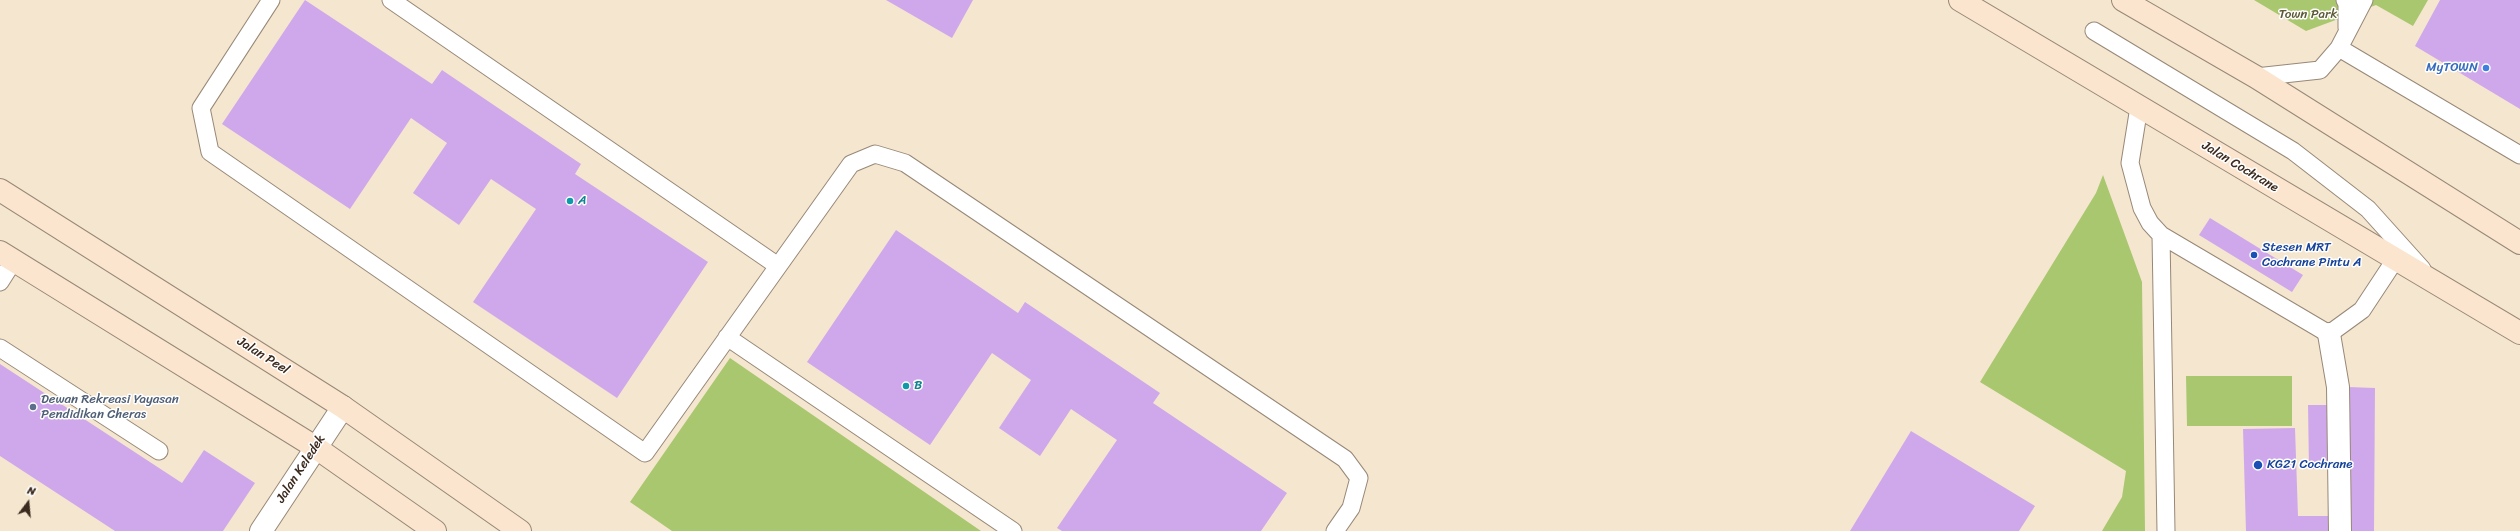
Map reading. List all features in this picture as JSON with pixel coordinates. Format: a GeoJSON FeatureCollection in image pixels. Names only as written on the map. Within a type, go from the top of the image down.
{"type":"FeatureCollection","features":[{"type":"Feature","properties":{"kind":"street","name":"Jalan Cochrane"},"geometry":{"type":"LineString","coordinates":[[1960,0],[2520,333]]}},
{"type":"Feature","properties":{"kind":"street"},"geometry":{"type":"LineString","coordinates":[[2123,0],[2256,76],[2520,243]]}},
{"type":"Feature","properties":{"kind":"street","name":"Jalan Peel"},"geometry":{"type":"LineString","coordinates":[[0,190],[343,407],[520,531]]}},
{"type":"Feature","properties":{"kind":"street"},"geometry":{"type":"LineString","coordinates":[[7,256],[315,447],[434,531]]}},
{"type":"Feature","properties":{"kind":"street"},"geometry":{"type":"LineString","coordinates":[[2329,334],[2338,387],[2340,531]]}},
{"type":"Feature","properties":{"kind":"street","name":"Jalan Keledek"},"geometry":{"type":"LineString","coordinates":[[261,531],[315,447],[343,407]]}},
{"type":"Feature","properties":{"kind":"lane"},"geometry":{"type":"LineString","coordinates":[[271,0],[201,108],[210,152],[645,453],[851,164],[876,154],[905,162],[1345,459],[1359,478],[1351,508],[1335,531]]}},
{"type":"Feature","properties":{"kind":"lane"},"geometry":{"type":"LineString","coordinates":[[391,0],[778,266]]}},
{"type":"Feature","properties":{"kind":"lane"},"geometry":{"type":"LineString","coordinates":[[2345,0],[2348,4],[2347,29]]}},
{"type":"Feature","properties":{"kind":"lane"},"geometry":{"type":"LineString","coordinates":[[2256,76],[2320,70],[2339,48],[2347,29],[2364,0]]}},
{"type":"Feature","properties":{"kind":"lane"},"geometry":{"type":"LineString","coordinates":[[2094,31],[2293,151],[2368,209],[2436,284]]}},
{"type":"Feature","properties":{"kind":"lane"},"geometry":{"type":"LineString","coordinates":[[2339,48],[2515,152],[2520,163]]}},
{"type":"Feature","properties":{"kind":"lane"},"geometry":{"type":"LineString","coordinates":[[2139,106],[2130,163],[2142,208],[2150,223],[2161,235],[2329,334],[2362,310],[2395,260]]}},
{"type":"Feature","properties":{"kind":"lane"},"geometry":{"type":"LineString","coordinates":[[2161,235],[2166,531]]}},
{"type":"Feature","properties":{"kind":"lane"},"geometry":{"type":"LineString","coordinates":[[0,282],[7,256]]}},
{"type":"Feature","properties":{"kind":"lane"},"geometry":{"type":"LineString","coordinates":[[727,337],[1013,531]]}},
{"type":"Feature","properties":{"kind":"lane"},"geometry":{"type":"LineString","coordinates":[[0,348],[159,451]]}},
{"type":"Feature","properties":{"kind":"green space","name":"Town Park"},"geometry":{"type":"Polygon","coordinates":[[[2254,0],[2428,0],[2413,26],[2376,5],[2306,31],[2254,0]]]}},
{"type":"Feature","properties":{"kind":"green space"},"geometry":{"type":"Polygon","coordinates":[[[2103,175],[2142,282],[2145,531],[2102,531],[2122,497],[2126,471],[1980,382],[2096,193],[2103,175]]]}},
{"type":"Feature","properties":{"kind":"green space"},"geometry":{"type":"Polygon","coordinates":[[[730,358],[981,531],[672,531],[630,502],[730,358]]]}},
{"type":"Feature","properties":{"kind":"green space"},"geometry":{"type":"Polygon","coordinates":[[[2186,376],[2292,376],[2292,426],[2187,426],[2186,376]]]}},
{"type":"Feature","properties":{"kind":"building","name":"A"},"geometry":{"type":"Polygon","coordinates":[[[305,0],[432,84],[442,70],[581,164],[575,174],[708,262],[617,398],[473,302],[536,209],[491,179],[459,225],[413,193],[447,143],[411,118],[350,209],[222,124],[305,0]]]}},
{"type":"Feature","properties":{"kind":"building"},"geometry":{"type":"Polygon","coordinates":[[[886,0],[973,0],[952,38],[886,0]]]}},
{"type":"Feature","properties":{"kind":"building","name":"MyTOWN"},"geometry":{"type":"Polygon","coordinates":[[[2440,0],[2520,0],[2520,109],[2415,46],[2440,0]]]}},
{"type":"Feature","properties":{"kind":"building"},"geometry":{"type":"Polygon","coordinates":[[[2210,218],[2303,275],[2292,292],[2199,235],[2210,218]]]}},
{"type":"Feature","properties":{"kind":"building","name":"B"},"geometry":{"type":"Polygon","coordinates":[[[896,230],[1018,313],[1025,302],[1160,393],[1153,403],[1287,493],[1261,531],[1062,531],[1057,528],[1117,440],[1071,409],[1040,456],[999,428],[1031,380],[992,353],[930,445],[807,362],[896,230]]]}},
{"type":"Feature","properties":{"kind":"building","name":"Dewan Rekreasi Yayasan Pendidikan Cheras"},"geometry":{"type":"Polygon","coordinates":[[[0,364],[182,483],[204,450],[255,483],[223,531],[115,531],[0,456],[0,364]]]}},
{"type":"Feature","properties":{"kind":"building"},"geometry":{"type":"Polygon","coordinates":[[[2348,387],[2375,388],[2374,531],[2348,531],[2348,469],[2309,469],[2308,405],[2348,405],[2348,387]]]}},
{"type":"Feature","properties":{"kind":"building","name":"KG21 Cochrane"},"geometry":{"type":"Polygon","coordinates":[[[2295,428],[2298,516],[2333,516],[2332,531],[2246,531],[2243,429],[2295,428]]]}},
{"type":"Feature","properties":{"kind":"building"},"geometry":{"type":"Polygon","coordinates":[[[1911,431],[2035,506],[2019,531],[1850,531],[1911,431]]]}},
{"type":"Feature","properties":{"kind":"place","name":"MyTOWN"},"geometry":{"type":"Point","coordinates":[2486,68]}},
{"type":"Feature","properties":{"kind":"place","name":"A"},"geometry":{"type":"Point","coordinates":[570,201]}},
{"type":"Feature","properties":{"kind":"place","name":"Stesen MRT Cochrane Pintu A"},"geometry":{"type":"Point","coordinates":[2254,255]}},
{"type":"Feature","properties":{"kind":"place","name":"B"},"geometry":{"type":"Point","coordinates":[906,386]}},
{"type":"Feature","properties":{"kind":"place","name":"Dewan Rekreasi Yayasan Pendidikan Cheras"},"geometry":{"type":"Point","coordinates":[33,407]}},
{"type":"Feature","properties":{"kind":"place","name":"KG21 Cochrane"},"geometry":{"type":"Point","coordinates":[2258,465]}}]}
